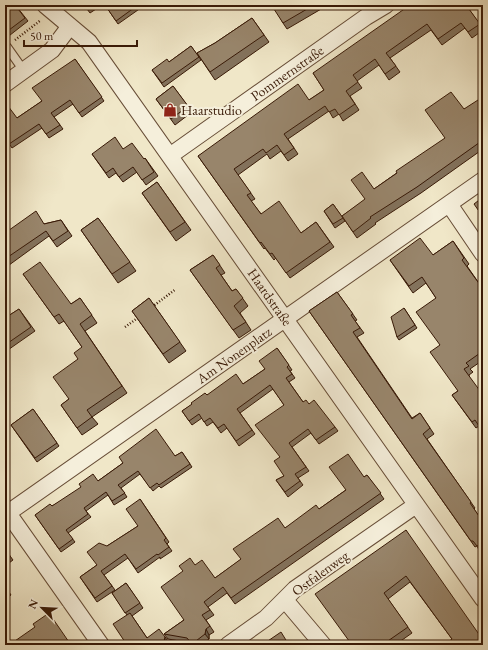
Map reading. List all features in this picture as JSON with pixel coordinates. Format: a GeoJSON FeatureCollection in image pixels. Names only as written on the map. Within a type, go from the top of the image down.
{"type":"FeatureCollection","features":[{"type":"Feature","properties":{"kind":"street","name":"Pommernstraße"},"geometry":{"type":"LineString","coordinates":[[170,156],[366,17],[386,5]]}},
{"type":"Feature","properties":{"kind":"street","name":"Haardstraße"},"geometry":{"type":"LineString","coordinates":[[48,8],[89,42],[483,599]]}},
{"type":"Feature","properties":{"kind":"street"},"geometry":{"type":"LineString","coordinates":[[5,84],[52,50],[70,26]]}},
{"type":"Feature","properties":{"kind":"street","name":"Am Nonenplatz"},"geometry":{"type":"LineString","coordinates":[[6,514],[483,180]]}},
{"type":"Feature","properties":{"kind":"street"},"geometry":{"type":"LineString","coordinates":[[449,204],[483,254]]}},
{"type":"Feature","properties":{"kind":"street","name":"Ostfalenweg"},"geometry":{"type":"LineString","coordinates":[[228,645],[266,618],[295,590],[416,505]]}},
{"type":"Feature","properties":{"kind":"street"},"geometry":{"type":"LineString","coordinates":[[6,514],[101,645]]}},
{"type":"Feature","properties":{"kind":"street"},"geometry":{"type":"LineString","coordinates":[[285,600],[323,645]]}},
{"type":"Feature","properties":{"kind":"lane"},"geometry":{"type":"LineString","coordinates":[[7,47],[24,71]]}},
{"type":"Feature","properties":{"kind":"path"},"geometry":{"type":"LineString","coordinates":[[7,47],[48,8]]}},
{"type":"Feature","properties":{"kind":"path"},"geometry":{"type":"LineString","coordinates":[[148,310],[176,289]]}},
{"type":"Feature","properties":{"kind":"path"},"geometry":{"type":"LineString","coordinates":[[125,327],[142,314]]}},
{"type":"Feature","properties":{"kind":"building"},"geometry":{"type":"Polygon","coordinates":[[[5,5],[15,5],[25,18],[5,33],[5,5]]]}},
{"type":"Feature","properties":{"kind":"building"},"geometry":{"type":"Polygon","coordinates":[[[84,5],[96,5],[88,10],[84,5]]]}},
{"type":"Feature","properties":{"kind":"building"},"geometry":{"type":"Polygon","coordinates":[[[105,5],[138,5],[116,21],[105,5]]]}},
{"type":"Feature","properties":{"kind":"building"},"geometry":{"type":"Polygon","coordinates":[[[314,5],[283,23],[272,6],[314,5]]]}},
{"type":"Feature","properties":{"kind":"building"},"geometry":{"type":"Polygon","coordinates":[[[410,5],[466,5],[480,24],[468,32],[461,23],[438,39],[427,24],[386,53],[396,66],[385,74],[375,59],[353,75],[358,82],[346,91],[355,104],[339,115],[335,109],[329,112],[325,106],[284,134],[294,148],[284,155],[277,145],[266,153],[263,149],[234,169],[251,193],[247,195],[261,214],[279,201],[301,233],[316,222],[330,242],[286,273],[272,253],[270,254],[261,242],[260,243],[198,156],[298,84],[309,100],[324,90],[313,73],[410,5]]]}},
{"type":"Feature","properties":{"kind":"building"},"geometry":{"type":"Polygon","coordinates":[[[252,18],[264,35],[210,72],[197,53],[215,43],[252,18]]]}},
{"type":"Feature","properties":{"kind":"building"},"geometry":{"type":"Polygon","coordinates":[[[483,39],[483,46],[480,41],[483,39]]]}},
{"type":"Feature","properties":{"kind":"building"},"geometry":{"type":"Polygon","coordinates":[[[191,46],[199,57],[162,83],[152,70],[167,59],[169,62],[191,46]]]}},
{"type":"Feature","properties":{"kind":"building"},"geometry":{"type":"Polygon","coordinates":[[[75,59],[102,97],[79,113],[70,100],[51,113],[60,125],[46,134],[39,124],[9,144],[5,138],[5,108],[8,106],[17,118],[42,101],[32,88],[75,59]]]}},
{"type":"Feature","properties":{"kind":"building"},"geometry":{"type":"Polygon","coordinates":[[[173,86],[188,106],[171,119],[156,99],[173,86]]]}},
{"type":"Feature","properties":{"kind":"building"},"geometry":{"type":"Polygon","coordinates":[[[451,92],[464,109],[478,100],[483,106],[483,140],[417,187],[370,217],[371,218],[353,232],[342,216],[365,199],[351,180],[362,172],[374,189],[397,173],[396,171],[445,138],[425,110],[451,92]]]}},
{"type":"Feature","properties":{"kind":"building"},"geometry":{"type":"Polygon","coordinates":[[[115,137],[123,149],[132,143],[144,159],[145,158],[154,172],[142,180],[133,167],[119,177],[113,168],[106,173],[92,154],[115,137]]]}},
{"type":"Feature","properties":{"kind":"building"},"geometry":{"type":"Polygon","coordinates":[[[157,182],[185,222],[170,232],[142,193],[157,182]]]}},
{"type":"Feature","properties":{"kind":"building"},"geometry":{"type":"Polygon","coordinates":[[[483,197],[483,217],[474,204],[483,197]]]}},
{"type":"Feature","properties":{"kind":"building"},"geometry":{"type":"Polygon","coordinates":[[[333,204],[343,218],[333,224],[324,211],[333,204]]]}},
{"type":"Feature","properties":{"kind":"building"},"geometry":{"type":"Polygon","coordinates":[[[36,211],[44,224],[61,220],[68,231],[53,241],[46,231],[5,259],[5,233],[36,211]]]}},
{"type":"Feature","properties":{"kind":"building"},"geometry":{"type":"Polygon","coordinates":[[[98,218],[130,262],[112,274],[81,230],[98,218]]]}},
{"type":"Feature","properties":{"kind":"building"},"geometry":{"type":"Polygon","coordinates":[[[420,238],[433,255],[453,241],[464,258],[462,260],[483,289],[483,351],[466,363],[469,366],[464,369],[483,395],[483,432],[475,420],[472,422],[452,395],[458,391],[430,352],[440,345],[416,312],[436,298],[422,277],[409,286],[390,260],[420,238]]]}},
{"type":"Feature","properties":{"kind":"building"},"geometry":{"type":"Polygon","coordinates":[[[213,255],[220,265],[216,268],[232,291],[236,289],[243,298],[234,306],[246,322],[233,330],[190,270],[213,255]]]}},
{"type":"Feature","properties":{"kind":"building"},"geometry":{"type":"Polygon","coordinates":[[[40,262],[71,304],[80,298],[92,315],[80,324],[122,386],[87,410],[92,417],[77,428],[61,405],[69,399],[53,377],[78,359],[74,353],[82,347],[59,314],[54,317],[23,274],[40,262]]]}},
{"type":"Feature","properties":{"kind":"building"},"geometry":{"type":"Polygon","coordinates":[[[337,292],[353,314],[351,315],[360,328],[353,332],[412,419],[420,413],[430,428],[423,434],[471,502],[470,503],[483,522],[483,542],[477,546],[473,541],[471,541],[309,311],[337,292]]]}},
{"type":"Feature","properties":{"kind":"building"},"geometry":{"type":"Polygon","coordinates":[[[149,298],[180,342],[163,354],[132,311],[149,298]]]}},
{"type":"Feature","properties":{"kind":"building"},"geometry":{"type":"Polygon","coordinates":[[[404,308],[415,325],[397,337],[391,317],[404,308]]]}},
{"type":"Feature","properties":{"kind":"building"},"geometry":{"type":"Polygon","coordinates":[[[19,309],[31,327],[5,345],[5,318],[19,309]]]}},
{"type":"Feature","properties":{"kind":"building"},"geometry":{"type":"Polygon","coordinates":[[[277,348],[289,365],[287,367],[292,374],[286,378],[303,402],[306,400],[309,404],[314,400],[335,427],[316,440],[308,429],[289,443],[306,467],[295,474],[300,481],[285,492],[276,480],[284,476],[274,461],[280,457],[255,425],[284,405],[270,385],[237,409],[252,430],[236,441],[224,424],[218,428],[210,418],[204,422],[199,414],[189,421],[182,411],[205,393],[207,395],[236,374],[243,384],[265,369],[259,361],[277,348]]]}},
{"type":"Feature","properties":{"kind":"building"},"geometry":{"type":"Polygon","coordinates":[[[33,409],[57,443],[35,458],[11,425],[33,409]]]}},
{"type":"Feature","properties":{"kind":"building"},"geometry":{"type":"Polygon","coordinates":[[[156,429],[175,456],[182,452],[190,464],[159,485],[157,483],[150,488],[138,471],[118,485],[125,493],[112,501],[106,492],[84,508],[88,514],[66,530],[73,539],[59,549],[35,515],[50,504],[52,506],[81,487],[79,484],[93,474],[98,481],[123,463],[119,457],[156,429]]]}},
{"type":"Feature","properties":{"kind":"building"},"geometry":{"type":"Polygon","coordinates":[[[348,454],[364,477],[367,475],[381,493],[231,598],[223,587],[204,602],[210,610],[202,615],[210,626],[206,629],[205,634],[192,644],[187,638],[164,634],[184,620],[161,587],[183,571],[179,566],[190,558],[195,565],[202,560],[215,578],[241,559],[233,549],[278,518],[285,528],[316,505],[319,509],[346,490],[329,467],[348,454]]]}},
{"type":"Feature","properties":{"kind":"building"},"geometry":{"type":"Polygon","coordinates":[[[140,499],[166,538],[164,540],[169,547],[136,569],[125,554],[101,571],[112,586],[95,598],[80,577],[97,565],[87,552],[99,543],[107,546],[138,526],[126,509],[140,499]]]}},
{"type":"Feature","properties":{"kind":"building"},"geometry":{"type":"Polygon","coordinates":[[[406,530],[483,640],[483,645],[444,645],[452,639],[406,576],[384,593],[408,627],[385,643],[386,645],[352,645],[315,594],[406,530]]]}},
{"type":"Feature","properties":{"kind":"building"},"geometry":{"type":"Polygon","coordinates":[[[5,549],[10,556],[5,560],[5,549]]]}},
{"type":"Feature","properties":{"kind":"building"},"geometry":{"type":"Polygon","coordinates":[[[126,583],[140,603],[125,613],[112,593],[126,583]]]}},
{"type":"Feature","properties":{"kind":"building"},"geometry":{"type":"Polygon","coordinates":[[[5,586],[8,591],[5,593],[5,586]]]}},
{"type":"Feature","properties":{"kind":"building"},"geometry":{"type":"Polygon","coordinates":[[[49,613],[71,645],[13,645],[12,643],[35,627],[33,624],[49,613]]]}},
{"type":"Feature","properties":{"kind":"building"},"geometry":{"type":"Polygon","coordinates":[[[130,613],[147,638],[159,629],[165,637],[163,645],[127,645],[113,624],[130,613]]]}},
{"type":"Feature","properties":{"kind":"building"},"geometry":{"type":"Polygon","coordinates":[[[281,632],[289,645],[262,645],[281,632]]]}},
{"type":"Feature","properties":{"kind":"place","name":"Haarstudio"},"geometry":{"type":"Point","coordinates":[170,110]}}]}
